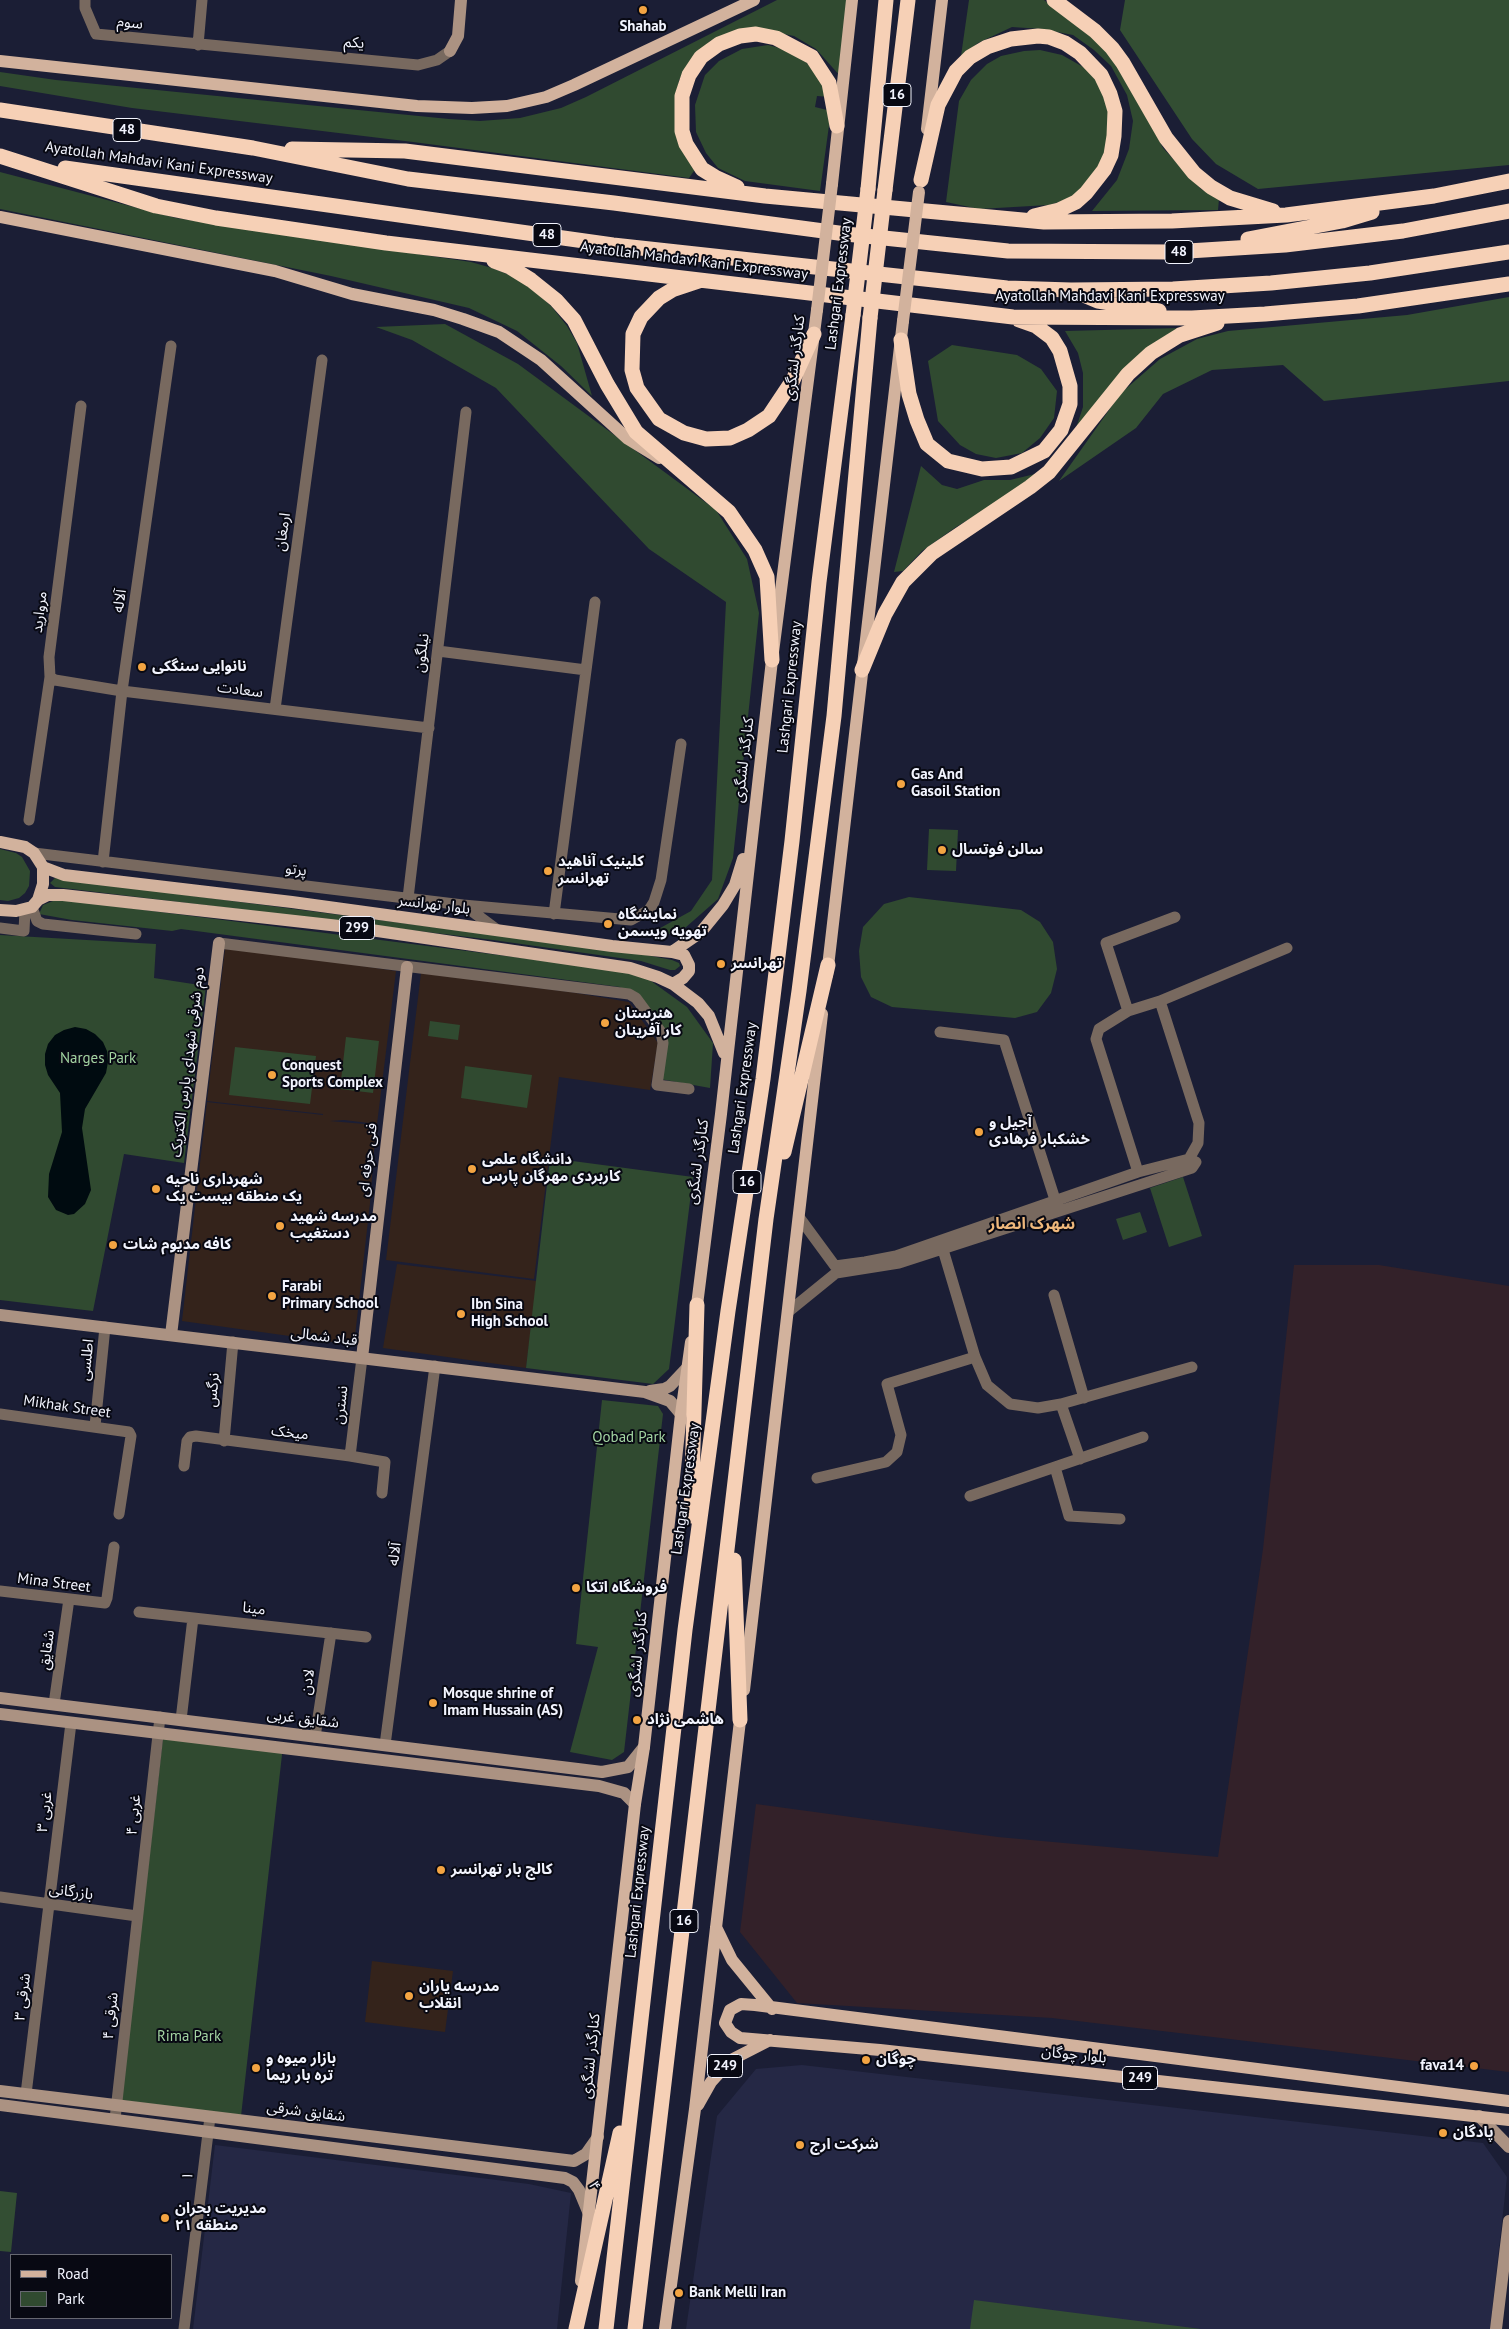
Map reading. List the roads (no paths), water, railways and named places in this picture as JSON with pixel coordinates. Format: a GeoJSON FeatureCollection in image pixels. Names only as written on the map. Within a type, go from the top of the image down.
{"type":"FeatureCollection","features":[{"type":"Feature","properties":{"kind":"highway","name":"Lashgari Expressway"},"geometry":{"type":"LineString","coordinates":[[606,2329],[685,1630],[720,1369],[763,1078],[792,841],[819,582],[868,188],[886,0]]}},
{"type":"Feature","properties":{"kind":"highway","name":"16"},"geometry":{"type":"LineString","coordinates":[[635,2329],[766,1219],[834,716],[870,318],[908,0]]}},
{"type":"Feature","properties":{"kind":"highway"},"geometry":{"type":"LineString","coordinates":[[1054,0],[1095,31],[1112,48],[1123,63],[1166,138],[1194,173],[1211,187],[1230,198],[1286,215]]}},
{"type":"Feature","properties":{"kind":"highway"},"geometry":{"type":"LineString","coordinates":[[765,196],[731,185],[702,169],[686,144],[680,117],[682,96],[688,75],[701,57],[719,44],[740,36],[756,34],[776,38],[791,45],[812,57],[829,83],[837,126]]}},
{"type":"Feature","properties":{"kind":"highway"},"geometry":{"type":"LineString","coordinates":[[920,186],[938,105],[956,71],[970,57],[987,47],[1019,38],[1038,36],[1065,43],[1090,61],[1101,75],[1110,94],[1115,111],[1111,155],[1095,183],[1076,202],[1043,214],[1014,219]]}},
{"type":"Feature","properties":{"kind":"highway","name":"Ayatollah Mahdavi Kani Expressway"},"geometry":{"type":"LineString","coordinates":[[0,110],[253,148],[408,179],[614,203],[865,236],[1008,251],[1172,252],[1285,245],[1403,231],[1509,211]]}},
{"type":"Feature","properties":{"kind":"highway","name":"Ayatollah Mahdavi Kani Expressway"},"geometry":{"type":"LineString","coordinates":[[253,148],[405,151],[765,196],[1044,222],[1218,220],[1286,215],[1414,199],[1509,181]]}},
{"type":"Feature","properties":{"kind":"highway","name":"Ayatollah Mahdavi Kani Expressway"},"geometry":{"type":"LineString","coordinates":[[0,156],[26,162],[613,245],[1007,288],[1071,290],[1172,289],[1270,283],[1370,273],[1509,252]]}},
{"type":"Feature","properties":{"kind":"highway","name":"Ayatollah Mahdavi Kani Expressway"},"geometry":{"type":"LineString","coordinates":[[26,162],[156,206],[216,218],[473,254],[1013,317],[1192,318],[1264,314],[1397,301],[1509,284]]}},
{"type":"Feature","properties":{"kind":"highway"},"geometry":{"type":"LineString","coordinates":[[1198,250],[1342,220],[1414,199]]}},
{"type":"Feature","properties":{"kind":"highway"},"geometry":{"type":"LineString","coordinates":[[473,254],[510,267],[531,280],[556,300],[574,320],[607,384],[636,432],[728,512],[755,550],[767,577],[772,660]]}},
{"type":"Feature","properties":{"kind":"highway"},"geometry":{"type":"LineString","coordinates":[[701,280],[672,290],[659,298],[641,317],[633,334],[632,370],[637,388],[659,419],[684,433],[706,439],[730,438],[748,430],[769,416],[793,380],[814,334]]}},
{"type":"Feature","properties":{"kind":"highway"},"geometry":{"type":"LineString","coordinates":[[1071,290],[1098,301],[1126,304],[1192,318]]}},
{"type":"Feature","properties":{"kind":"highway"},"geometry":{"type":"LineString","coordinates":[[862,670],[885,614],[903,582],[932,553],[1030,487],[1049,472],[1066,454],[1128,374],[1151,353],[1180,335],[1206,325],[1264,314]]}},
{"type":"Feature","properties":{"kind":"highway"},"geometry":{"type":"LineString","coordinates":[[901,340],[909,394],[927,444],[948,461],[982,469],[1011,467],[1044,451],[1061,430],[1070,404],[1070,386],[1060,351],[1052,338],[1036,326],[1013,317]]}},
{"type":"Feature","properties":{"kind":"highway"},"geometry":{"type":"LineString","coordinates":[[766,1219],[790,1131],[799,1081],[828,964]]}},
{"type":"Feature","properties":{"kind":"highway"},"geometry":{"type":"LineString","coordinates":[[685,1630],[694,1440],[697,1305]]}},
{"type":"Feature","properties":{"kind":"highway"},"geometry":{"type":"LineString","coordinates":[[732,1513],[740,1720]]}},
{"type":"Feature","properties":{"kind":"highway"},"geometry":{"type":"LineString","coordinates":[[576,2329],[638,2048]]}},
{"type":"Feature","properties":{"kind":"main road"},"geometry":{"type":"LineString","coordinates":[[0,60],[22,65],[145,76],[417,106],[472,108],[507,106],[546,97],[754,0]]}},
{"type":"Feature","properties":{"kind":"main road","name":"کنارگذر لشگری"},"geometry":{"type":"LineString","coordinates":[[576,2329],[686,1369],[697,1305],[721,1114],[752,829],[817,310],[852,0]]}},
{"type":"Feature","properties":{"kind":"main road"},"geometry":{"type":"LineString","coordinates":[[665,2329],[695,2109],[902,321],[942,0]]}},
{"type":"Feature","properties":{"kind":"main road"},"geometry":{"type":"LineString","coordinates":[[0,217],[275,271],[352,294],[434,310],[499,332],[541,360],[628,439],[688,477]]}},
{"type":"Feature","properties":{"kind":"main road"},"geometry":{"type":"LineString","coordinates":[[672,952],[702,932],[722,905],[735,885],[752,829]]}},
{"type":"Feature","properties":{"kind":"main road"},"geometry":{"type":"LineString","coordinates":[[0,842],[25,848],[34,854],[43,867],[43,884],[32,906],[0,910]]}},
{"type":"Feature","properties":{"kind":"main road","name":"بلوار تهرانسر"},"geometry":{"type":"LineString","coordinates":[[43,867],[64,876],[292,902],[651,951],[672,952]]}},
{"type":"Feature","properties":{"kind":"main road","name":"299"},"geometry":{"type":"LineString","coordinates":[[32,906],[48,895],[63,895],[366,929],[630,968],[673,984],[698,1004],[710,1016],[726,1058]]}},
{"type":"Feature","properties":{"kind":"main road"},"geometry":{"type":"LineString","coordinates":[[672,952],[684,955],[689,965],[689,971],[683,978],[673,984]]}},
{"type":"Feature","properties":{"kind":"main road"},"geometry":{"type":"LineString","coordinates":[[716,1927],[732,1960],[772,2009]]}},
{"type":"Feature","properties":{"kind":"main road","name":"بلوار چوگان"},"geometry":{"type":"LineString","coordinates":[[1509,2100],[740,2004],[730,2010],[725,2023],[731,2032],[740,2038],[880,2050],[1509,2120]]}},
{"type":"Feature","properties":{"kind":"main road","name":"249"},"geometry":{"type":"LineString","coordinates":[[695,2109],[711,2082],[731,2060],[770,2040]]}},
{"type":"Feature","properties":{"kind":"street","name":"سوم"},"geometry":{"type":"LineString","coordinates":[[85,0],[84,8],[96,34],[198,45]]}},
{"type":"Feature","properties":{"kind":"street"},"geometry":{"type":"LineString","coordinates":[[198,45],[202,0]]}},
{"type":"Feature","properties":{"kind":"street","name":"یکم"},"geometry":{"type":"LineString","coordinates":[[198,45],[418,65],[437,60],[450,51],[458,36],[462,0]]}},
{"type":"Feature","properties":{"kind":"street","name":"آلاله"},"geometry":{"type":"LineString","coordinates":[[103,862],[122,691],[171,346]]}},
{"type":"Feature","properties":{"kind":"street","name":"ارمغان"},"geometry":{"type":"LineString","coordinates":[[275,709],[322,360]]}},
{"type":"Feature","properties":{"kind":"street","name":"مروارید"},"geometry":{"type":"LineString","coordinates":[[29,820],[50,677],[49,657],[81,406]]}},
{"type":"Feature","properties":{"kind":"street","name":"نیلگون"},"geometry":{"type":"LineString","coordinates":[[408,898],[466,412]]}},
{"type":"Feature","properties":{"kind":"street"},"geometry":{"type":"LineString","coordinates":[[554,914],[595,602]]}},
{"type":"Feature","properties":{"kind":"street"},"geometry":{"type":"LineString","coordinates":[[438,651],[586,670]]}},
{"type":"Feature","properties":{"kind":"street","name":"سعادت"},"geometry":{"type":"LineString","coordinates":[[50,677],[55,680],[122,691],[428,728]]}},
{"type":"Feature","properties":{"kind":"street","name":"پرتو"},"geometry":{"type":"LineString","coordinates":[[34,854],[463,905],[631,920],[649,910],[654,902],[661,880],[681,744]]}},
{"type":"Feature","properties":{"kind":"street"},"geometry":{"type":"LineString","coordinates":[[463,905],[496,929]]}},
{"type":"Feature","properties":{"kind":"street"},"geometry":{"type":"LineString","coordinates":[[0,928],[24,931],[32,906]]}},
{"type":"Feature","properties":{"kind":"street"},"geometry":{"type":"LineString","coordinates":[[32,906],[37,921],[43,924],[136,934]]}},
{"type":"Feature","properties":{"kind":"street"},"geometry":{"type":"LineString","coordinates":[[1128,1011],[1106,943],[1175,917]]}},
{"type":"Feature","properties":{"kind":"street"},"geometry":{"type":"LineString","coordinates":[[219,943],[629,994],[636,998],[661,1032],[663,1043],[657,1084],[689,1089]]}},
{"type":"Feature","properties":{"kind":"street","name":"دوم شرقی شهدای پارس الکتریک"},"geometry":{"type":"LineString","coordinates":[[170,1335],[219,943]]}},
{"type":"Feature","properties":{"kind":"street"},"geometry":{"type":"LineString","coordinates":[[1138,1172],[1096,1039],[1099,1028],[1128,1011],[1160,1001],[1287,948]]}},
{"type":"Feature","properties":{"kind":"street","name":"فنی حرفه ای"},"geometry":{"type":"LineString","coordinates":[[362,1358],[407,966]]}},
{"type":"Feature","properties":{"kind":"street"},"geometry":{"type":"LineString","coordinates":[[1057,1206],[1138,1172],[1188,1158],[1198,1143],[1199,1124],[1160,1001]]}},
{"type":"Feature","properties":{"kind":"street"},"geometry":{"type":"LineString","coordinates":[[940,1032],[1004,1040],[1057,1206]]}},
{"type":"Feature","properties":{"kind":"street"},"geometry":{"type":"LineString","coordinates":[[788,1312],[836,1273],[898,1263],[941,1245],[1057,1206],[1192,1168],[1196,1162],[1188,1158]]}},
{"type":"Feature","properties":{"kind":"street"},"geometry":{"type":"LineString","coordinates":[[799,1217],[835,1266],[896,1256],[941,1245]]}},
{"type":"Feature","properties":{"kind":"street"},"geometry":{"type":"LineString","coordinates":[[941,1245],[975,1357],[987,1385],[1010,1404],[1038,1408],[1061,1404],[1192,1367]]}},
{"type":"Feature","properties":{"kind":"street"},"geometry":{"type":"LineString","coordinates":[[1054,1294],[1084,1398]]}},
{"type":"Feature","properties":{"kind":"street","name":"قباد شمالی"},"geometry":{"type":"LineString","coordinates":[[0,1315],[645,1392]]}},
{"type":"Feature","properties":{"kind":"street","name":"اطلسی"},"geometry":{"type":"LineString","coordinates":[[95,1426],[105,1327]]}},
{"type":"Feature","properties":{"kind":"street","name":"نرگس"},"geometry":{"type":"LineString","coordinates":[[224,1440],[233,1342]]}},
{"type":"Feature","properties":{"kind":"street"},"geometry":{"type":"LineString","coordinates":[[817,1478],[886,1462],[897,1452],[901,1435],[887,1384],[975,1357]]}},
{"type":"Feature","properties":{"kind":"street","name":"نسترن"},"geometry":{"type":"LineString","coordinates":[[350,1456],[362,1358]]}},
{"type":"Feature","properties":{"kind":"street","name":"آلاله"},"geometry":{"type":"LineString","coordinates":[[385,1745],[435,1366]]}},
{"type":"Feature","properties":{"kind":"street"},"geometry":{"type":"LineString","coordinates":[[645,1392],[664,1389],[670,1386],[686,1369]]}},
{"type":"Feature","properties":{"kind":"street"},"geometry":{"type":"LineString","coordinates":[[645,1392],[670,1401],[681,1414]]}},
{"type":"Feature","properties":{"kind":"street"},"geometry":{"type":"LineString","coordinates":[[1061,1404],[1080,1459]]}},
{"type":"Feature","properties":{"kind":"street","name":"Mikhak Street"},"geometry":{"type":"LineString","coordinates":[[0,1414],[129,1432],[131,1436],[119,1514]]}},
{"type":"Feature","properties":{"kind":"street","name":"میخک"},"geometry":{"type":"LineString","coordinates":[[184,1466],[187,1441],[190,1437],[196,1436],[350,1456],[385,1462],[382,1494]]}},
{"type":"Feature","properties":{"kind":"street"},"geometry":{"type":"LineString","coordinates":[[970,1496],[1143,1437]]}},
{"type":"Feature","properties":{"kind":"street"},"geometry":{"type":"LineString","coordinates":[[1055,1467],[1069,1516],[1120,1519]]}},
{"type":"Feature","properties":{"kind":"street","name":"Mina Street"},"geometry":{"type":"LineString","coordinates":[[0,1591],[105,1603],[108,1598],[114,1547]]}},
{"type":"Feature","properties":{"kind":"street","name":"شقایق"},"geometry":{"type":"LineString","coordinates":[[54,1704],[69,1599]]}},
{"type":"Feature","properties":{"kind":"street","name":"مینا"},"geometry":{"type":"LineString","coordinates":[[139,1612],[366,1637]]}},
{"type":"Feature","properties":{"kind":"street"},"geometry":{"type":"LineString","coordinates":[[181,1720],[193,1618]]}},
{"type":"Feature","properties":{"kind":"street","name":"لادن"},"geometry":{"type":"LineString","coordinates":[[315,1737],[331,1633]]}},
{"type":"Feature","properties":{"kind":"street","name":"شقایق غربی"},"geometry":{"type":"LineString","coordinates":[[0,1698],[602,1772],[628,1767],[644,1747]]}},
{"type":"Feature","properties":{"kind":"street","name":"شقایق غربی"},"geometry":{"type":"LineString","coordinates":[[0,1714],[599,1786],[624,1793],[635,1804]]}},
{"type":"Feature","properties":{"kind":"street","name":"۴ غربی"},"geometry":{"type":"LineString","coordinates":[[137,1916],[160,1717]]}},
{"type":"Feature","properties":{"kind":"street","name":"۳ غربی"},"geometry":{"type":"LineString","coordinates":[[49,1904],[71,1723]]}},
{"type":"Feature","properties":{"kind":"street"},"geometry":{"type":"LineString","coordinates":[[436,1766],[438,1752]]}},
{"type":"Feature","properties":{"kind":"street"},"geometry":{"type":"LineString","coordinates":[[599,1786],[602,1772]]}},
{"type":"Feature","properties":{"kind":"street","name":"بازرگانی"},"geometry":{"type":"LineString","coordinates":[[0,1897],[137,1916]]}},
{"type":"Feature","properties":{"kind":"street","name":"۳ شرقی"},"geometry":{"type":"LineString","coordinates":[[26,2094],[49,1904]]}},
{"type":"Feature","properties":{"kind":"street","name":"۴ شرقی"},"geometry":{"type":"LineString","coordinates":[[115,2119],[137,1916]]}},
{"type":"Feature","properties":{"kind":"street","name":"شقایق شرقی"},"geometry":{"type":"LineString","coordinates":[[0,2091],[574,2161],[586,2154],[598,2137]]}},
{"type":"Feature","properties":{"kind":"street","name":"شقایق شرقی"},"geometry":{"type":"LineString","coordinates":[[0,2105],[565,2178]]}},
{"type":"Feature","properties":{"kind":"street"},"geometry":{"type":"LineString","coordinates":[[1479,2116],[1509,2147]]}},
{"type":"Feature","properties":{"kind":"street","name":"۱"},"geometry":{"type":"LineString","coordinates":[[184,2329],[210,2117]]}},
{"type":"Feature","properties":{"kind":"street","name":"۴"},"geometry":{"type":"LineString","coordinates":[[565,2178],[573,2182],[579,2190],[589,2214]]}},
{"type":"Feature","properties":{"kind":"street"},"geometry":{"type":"LineString","coordinates":[[1496,2329],[1509,2221]]}},
{"type":"Feature","properties":{"kind":"place","name":"Shahab"},"geometry":{"type":"Point","coordinates":[643,10]}},
{"type":"Feature","properties":{"kind":"place","name":"نانوایی سنگکی"},"geometry":{"type":"Point","coordinates":[142,667]}},
{"type":"Feature","properties":{"kind":"place","name":"Gas And Gasoil Station"},"geometry":{"type":"Point","coordinates":[901,784]}},
{"type":"Feature","properties":{"kind":"place","name":"سالن فوتسال"},"geometry":{"type":"Point","coordinates":[942,850]}},
{"type":"Feature","properties":{"kind":"place","name":"کلینیک آناهید تهرانسر"},"geometry":{"type":"Point","coordinates":[548,871]}},
{"type":"Feature","properties":{"kind":"place","name":"نمایشگاه تهویه ویسمن"},"geometry":{"type":"Point","coordinates":[608,924]}},
{"type":"Feature","properties":{"kind":"place","name":"تهرانسر"},"geometry":{"type":"Point","coordinates":[721,964]}},
{"type":"Feature","properties":{"kind":"place","name":"هنرستان کار آفرینان"},"geometry":{"type":"Point","coordinates":[605,1023]}},
{"type":"Feature","properties":{"kind":"place","name":"Conquest Sports Complex"},"geometry":{"type":"Point","coordinates":[272,1075]}},
{"type":"Feature","properties":{"kind":"place","name":"آجیل و خشکبار فرهادی"},"geometry":{"type":"Point","coordinates":[979,1132]}},
{"type":"Feature","properties":{"kind":"place","name":"دانشگاه علمی کاربردی مهرگان پارس"},"geometry":{"type":"Point","coordinates":[472,1169]}},
{"type":"Feature","properties":{"kind":"place","name":"شهرداری ناحیه یک منطقه بیست یک"},"geometry":{"type":"Point","coordinates":[156,1189]}},
{"type":"Feature","properties":{"kind":"place","name":"مدرسه شهید دستغیب"},"geometry":{"type":"Point","coordinates":[280,1226]}},
{"type":"Feature","properties":{"kind":"place","name":"کافه مدیوم شات"},"geometry":{"type":"Point","coordinates":[113,1245]}},
{"type":"Feature","properties":{"kind":"place","name":"Farabi Primary School"},"geometry":{"type":"Point","coordinates":[272,1296]}},
{"type":"Feature","properties":{"kind":"place","name":"Ibn Sina High School"},"geometry":{"type":"Point","coordinates":[461,1314]}},
{"type":"Feature","properties":{"kind":"place","name":"فروشگاه اتکا"},"geometry":{"type":"Point","coordinates":[576,1588]}},
{"type":"Feature","properties":{"kind":"place","name":"Mosque shrine of Imam Hussain (AS)"},"geometry":{"type":"Point","coordinates":[433,1703]}},
{"type":"Feature","properties":{"kind":"place","name":"هاشمی نژاد"},"geometry":{"type":"Point","coordinates":[637,1720]}},
{"type":"Feature","properties":{"kind":"place","name":"کالج بار تهرانسر"},"geometry":{"type":"Point","coordinates":[441,1870]}},
{"type":"Feature","properties":{"kind":"place","name":"مدرسه یاران انقلاب"},"geometry":{"type":"Point","coordinates":[409,1996]}},
{"type":"Feature","properties":{"kind":"place","name":"چوگان"},"geometry":{"type":"Point","coordinates":[866,2060]}},
{"type":"Feature","properties":{"kind":"place","name":"fava14"},"geometry":{"type":"Point","coordinates":[1474,2066]}},
{"type":"Feature","properties":{"kind":"place","name":"بازار میوه و تره بار ریما"},"geometry":{"type":"Point","coordinates":[256,2068]}},
{"type":"Feature","properties":{"kind":"place","name":"پادگان"},"geometry":{"type":"Point","coordinates":[1443,2133]}},
{"type":"Feature","properties":{"kind":"place","name":"شرکت ارج"},"geometry":{"type":"Point","coordinates":[800,2145]}},
{"type":"Feature","properties":{"kind":"place","name":"مدیریت بحران منطقه ۲۱"},"geometry":{"type":"Point","coordinates":[165,2218]}},
{"type":"Feature","properties":{"kind":"place","name":"Bank Melli Iran"},"geometry":{"type":"Point","coordinates":[679,2293]}},
{"type":"Feature","properties":{"kind":"district","name":"شهرک انصار"},"geometry":{"type":"Point","coordinates":[1032,1224]}},
{"type":"Feature","properties":{"kind":"park label","name":"Narges Park"},"geometry":{"type":"Point","coordinates":[98,1059]}},
{"type":"Feature","properties":{"kind":"park label","name":"Qobad Park"},"geometry":{"type":"Point","coordinates":[629,1438]}},
{"type":"Feature","properties":{"kind":"park label","name":"Rima Park"},"geometry":{"type":"Point","coordinates":[189,2037]}}]}
